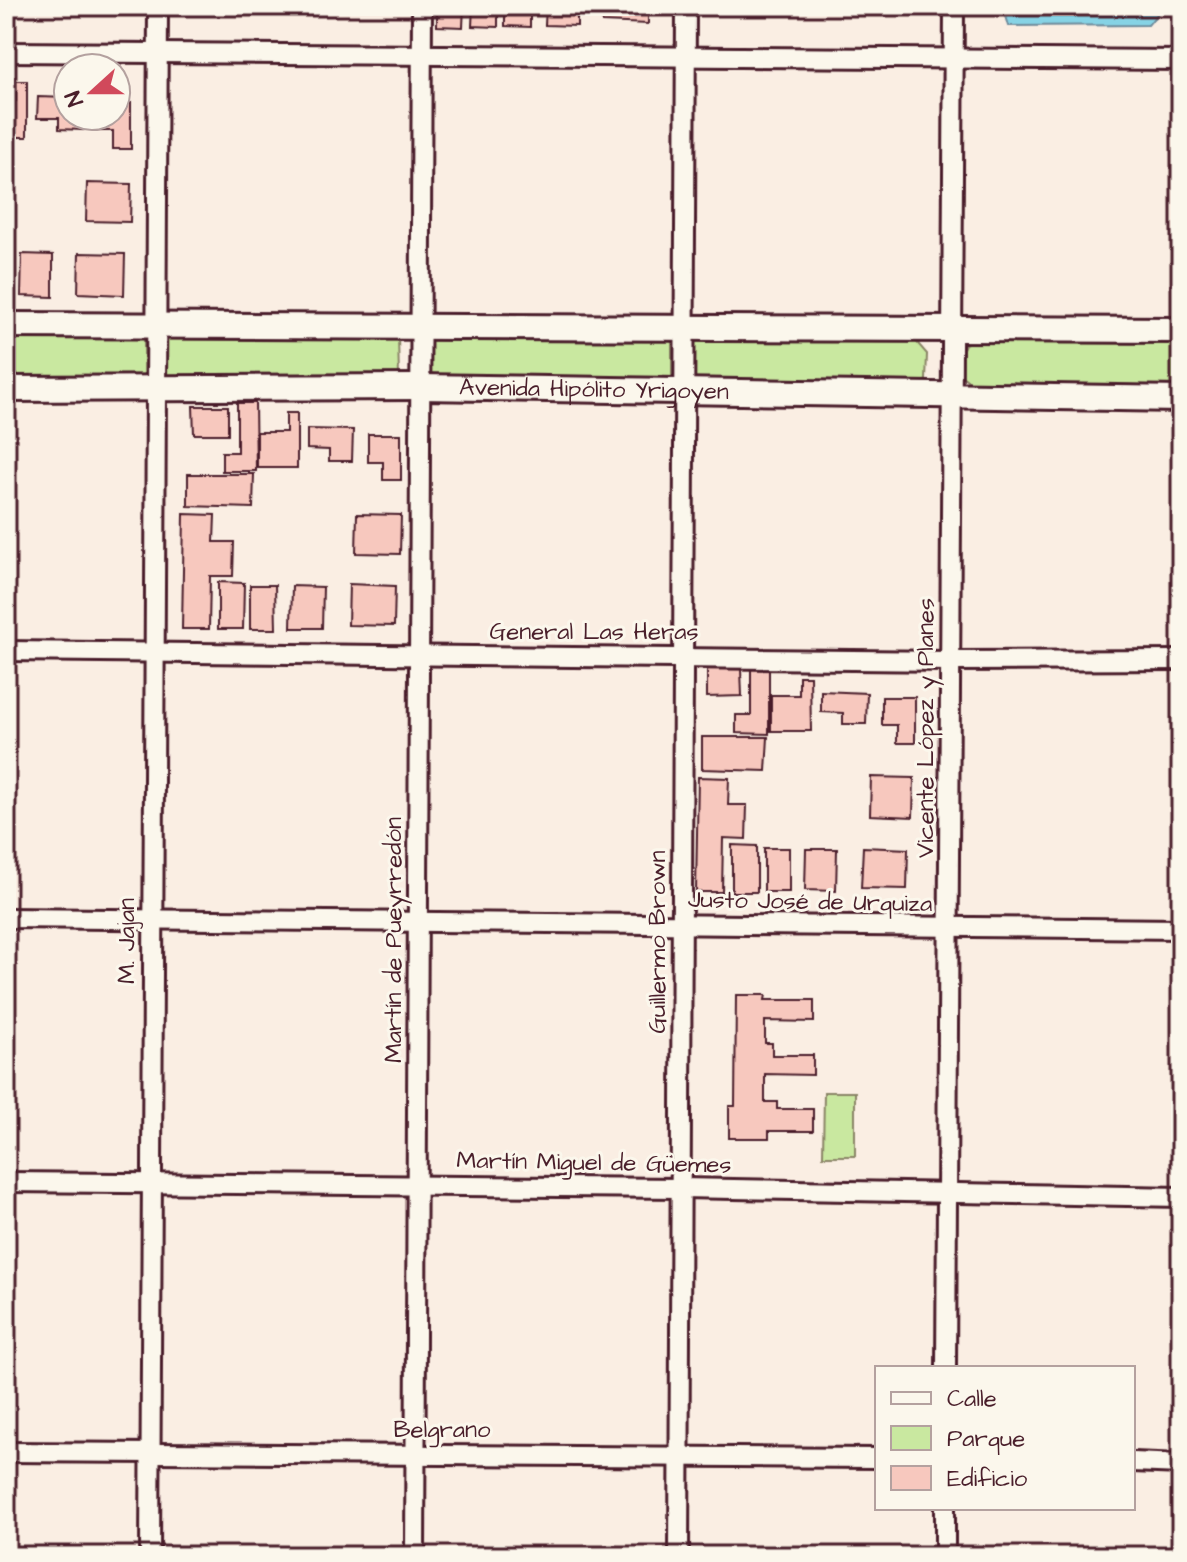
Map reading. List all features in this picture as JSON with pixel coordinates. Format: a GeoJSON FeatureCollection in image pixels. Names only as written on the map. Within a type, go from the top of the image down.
{"type":"FeatureCollection","features":[{"type":"Feature","properties":{"kind":"main road"},"geometry":{"type":"LineString","coordinates":[[6,325],[1181,330]]}},
{"type":"Feature","properties":{"kind":"main road","name":"Avenida Hipólito Yrigoyen"},"geometry":{"type":"LineString","coordinates":[[6,389],[420,387],[1181,399]]}},
{"type":"Feature","properties":{"kind":"street","name":"M. Jajan"},"geometry":{"type":"LineString","coordinates":[[150,1556],[153,390],[158,6]]}},
{"type":"Feature","properties":{"kind":"street","name":"Martín de Pueyrredón"},"geometry":{"type":"LineString","coordinates":[[415,1556],[422,6]]}},
{"type":"Feature","properties":{"kind":"street","name":"Guillermo Brown"},"geometry":{"type":"LineString","coordinates":[[679,1556],[686,6]]}},
{"type":"Feature","properties":{"kind":"street","name":"Vicente López y Planes"},"geometry":{"type":"LineString","coordinates":[[946,1366],[954,6]]}},
{"type":"Feature","properties":{"kind":"street"},"geometry":{"type":"LineString","coordinates":[[6,52],[1181,60]]}},
{"type":"Feature","properties":{"kind":"street","name":"General Las Heras"},"geometry":{"type":"LineString","coordinates":[[6,651],[951,661],[1181,660]]}},
{"type":"Feature","properties":{"kind":"street","name":"Justo José de Urquiza"},"geometry":{"type":"LineString","coordinates":[[6,918],[1181,929]]}},
{"type":"Feature","properties":{"kind":"street","name":"Martín Miguel de Güemes"},"geometry":{"type":"LineString","coordinates":[[6,1182],[681,1188],[1181,1197]]}},
{"type":"Feature","properties":{"kind":"street","name":"Belgrano"},"geometry":{"type":"LineString","coordinates":[[6,1452],[875,1458]]}},
{"type":"Feature","properties":{"kind":"street"},"geometry":{"type":"LineString","coordinates":[[1135,1462],[1181,1464]]}},
{"type":"Feature","properties":{"kind":"street"},"geometry":{"type":"LineString","coordinates":[[945,1510],[945,1556]]}},
{"type":"Feature","properties":{"kind":"green space"},"geometry":{"type":"Polygon","coordinates":[[[6,335],[144,336],[144,378],[6,377],[6,335]]]}},
{"type":"Feature","properties":{"kind":"green space"},"geometry":{"type":"Polygon","coordinates":[[[398,335],[399,379],[159,381],[158,337],[398,335]]]}},
{"type":"Feature","properties":{"kind":"green space"},"geometry":{"type":"Polygon","coordinates":[[[429,335],[672,338],[672,382],[429,379],[429,335]]]}},
{"type":"Feature","properties":{"kind":"green space"},"geometry":{"type":"Polygon","coordinates":[[[984,336],[1181,338],[1181,385],[1173,390],[975,386],[962,376],[959,358],[965,344],[984,336]]]}},
{"type":"Feature","properties":{"kind":"green space"},"geometry":{"type":"Polygon","coordinates":[[[689,338],[913,338],[927,354],[926,380],[913,389],[690,385],[689,338]]]}},
{"type":"Feature","properties":{"kind":"green space"},"geometry":{"type":"Polygon","coordinates":[[[824,1092],[855,1092],[855,1156],[823,1156],[824,1092]]]}},
{"type":"Feature","properties":{"kind":"water"},"geometry":{"type":"Polygon","coordinates":[[[1003,6],[1164,6],[1148,25],[1009,26],[1003,6]]]}},
{"type":"Feature","properties":{"kind":"building"},"geometry":{"type":"Polygon","coordinates":[[[437,6],[464,6],[463,27],[437,26],[437,6]]]}},
{"type":"Feature","properties":{"kind":"building"},"geometry":{"type":"Polygon","coordinates":[[[473,6],[498,6],[498,27],[472,26],[473,6]]]}},
{"type":"Feature","properties":{"kind":"building"},"geometry":{"type":"Polygon","coordinates":[[[505,6],[530,6],[530,27],[505,26],[505,6]]]}},
{"type":"Feature","properties":{"kind":"building"},"geometry":{"type":"Polygon","coordinates":[[[546,6],[577,6],[577,26],[545,25],[546,6]]]}},
{"type":"Feature","properties":{"kind":"building"},"geometry":{"type":"Polygon","coordinates":[[[603,6],[648,6],[648,24],[602,22],[603,6]]]}},
{"type":"Feature","properties":{"kind":"building"},"geometry":{"type":"Polygon","coordinates":[[[16,81],[27,81],[27,137],[6,137],[6,100],[16,101],[16,81]]]}},
{"type":"Feature","properties":{"kind":"building"},"geometry":{"type":"Polygon","coordinates":[[[38,97],[52,97],[52,118],[37,118],[38,97]]]}},
{"type":"Feature","properties":{"kind":"building"},"geometry":{"type":"Polygon","coordinates":[[[113,132],[131,132],[131,149],[113,149],[113,132]]]}},
{"type":"Feature","properties":{"kind":"building"},"geometry":{"type":"Polygon","coordinates":[[[87,183],[131,184],[130,222],[86,221],[87,183]]]}},
{"type":"Feature","properties":{"kind":"building"},"geometry":{"type":"Polygon","coordinates":[[[79,253],[125,254],[124,295],[78,293],[79,253]]]}},
{"type":"Feature","properties":{"kind":"building"},"geometry":{"type":"Polygon","coordinates":[[[22,254],[53,255],[53,297],[21,296],[22,254]]]}},
{"type":"Feature","properties":{"kind":"building"},"geometry":{"type":"Polygon","coordinates":[[[237,403],[255,403],[256,471],[222,471],[222,452],[237,452],[237,403]]]}},
{"type":"Feature","properties":{"kind":"building"},"geometry":{"type":"Polygon","coordinates":[[[193,406],[228,406],[228,434],[194,434],[193,406]]]}},
{"type":"Feature","properties":{"kind":"building"},"geometry":{"type":"Polygon","coordinates":[[[286,413],[297,413],[297,468],[257,468],[257,432],[286,432],[286,413]]]}},
{"type":"Feature","properties":{"kind":"building"},"geometry":{"type":"Polygon","coordinates":[[[307,429],[353,430],[352,461],[329,461],[329,450],[307,449],[307,429]]]}},
{"type":"Feature","properties":{"kind":"building"},"geometry":{"type":"Polygon","coordinates":[[[368,434],[401,434],[401,480],[383,480],[383,462],[368,462],[368,434]]]}},
{"type":"Feature","properties":{"kind":"building"},"geometry":{"type":"Polygon","coordinates":[[[188,474],[254,474],[253,508],[188,506],[188,474]]]}},
{"type":"Feature","properties":{"kind":"building"},"geometry":{"type":"Polygon","coordinates":[[[184,514],[215,515],[214,542],[234,542],[233,576],[210,576],[209,629],[182,629],[184,514]]]}},
{"type":"Feature","properties":{"kind":"building"},"geometry":{"type":"Polygon","coordinates":[[[357,514],[401,515],[400,554],[356,553],[357,514]]]}},
{"type":"Feature","properties":{"kind":"building"},"geometry":{"type":"Polygon","coordinates":[[[218,582],[244,583],[243,629],[218,629],[218,582]]]}},
{"type":"Feature","properties":{"kind":"building"},"geometry":{"type":"Polygon","coordinates":[[[349,584],[395,586],[394,626],[348,625],[349,584]]]}},
{"type":"Feature","properties":{"kind":"building"},"geometry":{"type":"Polygon","coordinates":[[[250,585],[275,585],[276,629],[250,629],[250,585]]]}},
{"type":"Feature","properties":{"kind":"building"},"geometry":{"type":"Polygon","coordinates":[[[292,586],[323,587],[322,628],[291,628],[292,586]]]}},
{"type":"Feature","properties":{"kind":"building"},"geometry":{"type":"Polygon","coordinates":[[[751,666],[769,666],[769,734],[736,733],[736,715],[751,715],[751,666]]]}},
{"type":"Feature","properties":{"kind":"building"},"geometry":{"type":"Polygon","coordinates":[[[707,669],[741,669],[742,696],[707,697],[707,669]]]}},
{"type":"Feature","properties":{"kind":"building"},"geometry":{"type":"Polygon","coordinates":[[[799,676],[810,676],[811,731],[771,731],[771,695],[799,695],[799,676]]]}},
{"type":"Feature","properties":{"kind":"building"},"geometry":{"type":"Polygon","coordinates":[[[821,691],[867,693],[866,724],[843,724],[843,713],[821,712],[821,691]]]}},
{"type":"Feature","properties":{"kind":"building"},"geometry":{"type":"Polygon","coordinates":[[[882,697],[915,697],[915,743],[897,743],[897,725],[882,725],[882,697]]]}},
{"type":"Feature","properties":{"kind":"building"},"geometry":{"type":"Polygon","coordinates":[[[702,737],[768,737],[766,771],[702,769],[702,737]]]}},
{"type":"Feature","properties":{"kind":"building"},"geometry":{"type":"Polygon","coordinates":[[[698,777],[729,778],[728,805],[747,805],[746,839],[723,838],[722,892],[696,892],[698,777]]]}},
{"type":"Feature","properties":{"kind":"building"},"geometry":{"type":"Polygon","coordinates":[[[871,777],[914,778],[913,817],[870,815],[871,777]]]}},
{"type":"Feature","properties":{"kind":"building"},"geometry":{"type":"Polygon","coordinates":[[[732,845],[757,846],[757,892],[732,892],[732,845]]]}},
{"type":"Feature","properties":{"kind":"building"},"geometry":{"type":"Polygon","coordinates":[[[863,847],[908,849],[907,889],[861,888],[863,847]]]}},
{"type":"Feature","properties":{"kind":"building"},"geometry":{"type":"Polygon","coordinates":[[[764,848],[789,848],[789,892],[764,892],[764,848]]]}},
{"type":"Feature","properties":{"kind":"building"},"geometry":{"type":"Polygon","coordinates":[[[806,849],[837,849],[836,891],[805,890],[806,849]]]}},
{"type":"Feature","properties":{"kind":"building"},"geometry":{"type":"Polygon","coordinates":[[[736,995],[766,995],[765,1000],[814,1000],[814,1022],[765,1021],[765,1043],[772,1043],[772,1055],[813,1055],[813,1075],[765,1074],[765,1102],[777,1102],[777,1109],[813,1109],[813,1131],[769,1131],[769,1138],[729,1138],[729,1106],[735,1106],[736,995]]]}}]}
